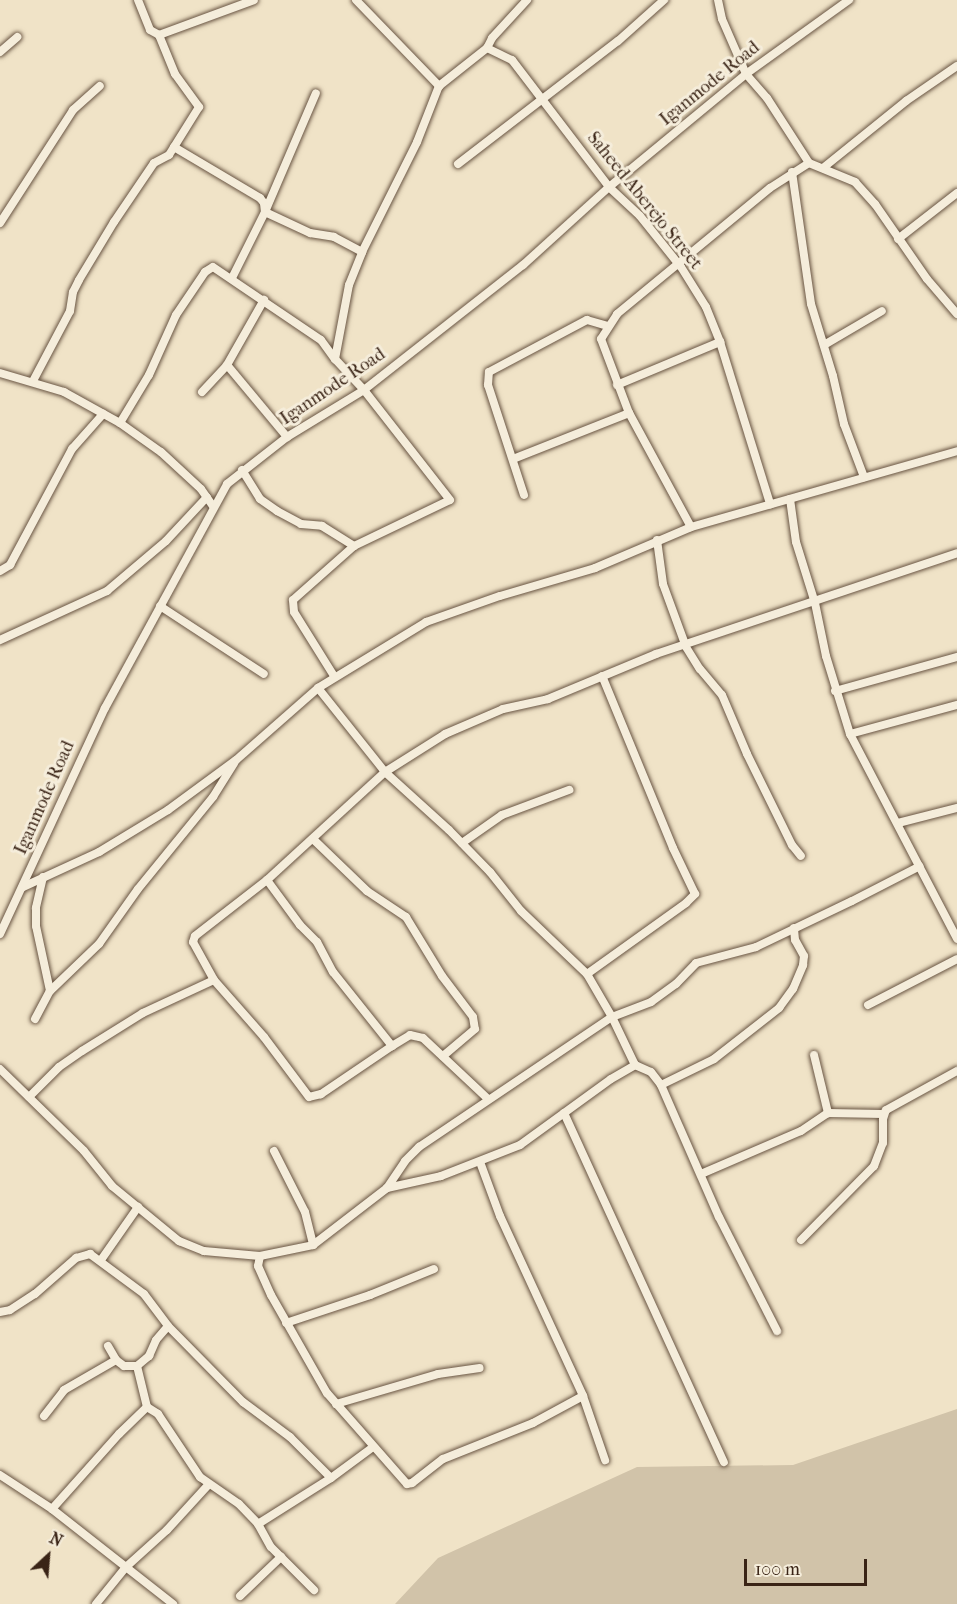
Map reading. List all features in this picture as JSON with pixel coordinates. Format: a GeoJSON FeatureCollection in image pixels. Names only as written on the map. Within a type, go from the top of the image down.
{"type":"FeatureCollection","features":[{"type":"Feature","properties":{"kind":"street"},"geometry":{"type":"LineString","coordinates":[[33,381],[70,310],[76,286],[114,222],[154,163],[169,155],[199,107],[175,75],[159,35],[150,30],[138,0]]}},
{"type":"Feature","properties":{"kind":"street"},"geometry":{"type":"LineString","coordinates":[[159,35],[254,0]]}},
{"type":"Feature","properties":{"kind":"street"},"geometry":{"type":"LineString","coordinates":[[356,0],[439,86]]}},
{"type":"Feature","properties":{"kind":"street"},"geometry":{"type":"LineString","coordinates":[[334,359],[349,285],[362,252],[417,142],[439,86],[487,48],[492,38],[526,0]]}},
{"type":"Feature","properties":{"kind":"street"},"geometry":{"type":"LineString","coordinates":[[458,164],[618,41],[664,0]]}},
{"type":"Feature","properties":{"kind":"street"},"geometry":{"type":"LineString","coordinates":[[718,0],[722,19],[746,74],[767,98],[809,163],[855,182],[875,204],[898,239],[957,314]]}},
{"type":"Feature","properties":{"kind":"street","name":"Iganmode Road"},"geometry":{"type":"LineString","coordinates":[[0,934],[105,708],[227,484],[287,437],[364,390],[523,264],[609,187],[746,74],[849,0]]}},
{"type":"Feature","properties":{"kind":"street"},"geometry":{"type":"LineString","coordinates":[[0,52],[17,37]]}},
{"type":"Feature","properties":{"kind":"street","name":"Saheed Aberejo Street"},"geometry":{"type":"LineString","coordinates":[[487,48],[513,60],[609,187],[640,216],[679,264],[706,308],[720,342],[770,504]]}},
{"type":"Feature","properties":{"kind":"street"},"geometry":{"type":"LineString","coordinates":[[823,168],[906,101],[957,66]]}},
{"type":"Feature","properties":{"kind":"street"},"geometry":{"type":"LineString","coordinates":[[0,223],[73,110],[100,86]]}},
{"type":"Feature","properties":{"kind":"street"},"geometry":{"type":"LineString","coordinates":[[232,278],[265,212],[316,93]]}},
{"type":"Feature","properties":{"kind":"street"},"geometry":{"type":"LineString","coordinates":[[174,147],[260,198],[264,203],[265,212]]}},
{"type":"Feature","properties":{"kind":"street"},"geometry":{"type":"LineString","coordinates":[[601,339],[617,314],[770,188],[809,163]]}},
{"type":"Feature","properties":{"kind":"street"},"geometry":{"type":"LineString","coordinates":[[792,172],[811,304],[844,424],[864,477]]}},
{"type":"Feature","properties":{"kind":"street"},"geometry":{"type":"LineString","coordinates":[[898,239],[957,193]]}},
{"type":"Feature","properties":{"kind":"street"},"geometry":{"type":"LineString","coordinates":[[265,212],[310,233],[334,237],[362,252]]}},
{"type":"Feature","properties":{"kind":"street"},"geometry":{"type":"LineString","coordinates":[[120,423],[149,375],[177,315],[205,272],[213,267],[321,340],[334,359],[364,390],[450,500],[354,546],[293,600],[294,612],[334,676]]}},
{"type":"Feature","properties":{"kind":"street"},"geometry":{"type":"LineString","coordinates":[[202,392],[227,365],[264,300]]}},
{"type":"Feature","properties":{"kind":"street"},"geometry":{"type":"LineString","coordinates":[[824,345],[882,311]]}},
{"type":"Feature","properties":{"kind":"street"},"geometry":{"type":"LineString","coordinates":[[524,495],[488,385],[489,372],[587,320],[608,326]]}},
{"type":"Feature","properties":{"kind":"street"},"geometry":{"type":"LineString","coordinates":[[594,321],[629,413],[690,527]]}},
{"type":"Feature","properties":{"kind":"street"},"geometry":{"type":"LineString","coordinates":[[617,385],[720,342]]}},
{"type":"Feature","properties":{"kind":"street"},"geometry":{"type":"LineString","coordinates":[[227,365],[287,437]]}},
{"type":"Feature","properties":{"kind":"street"},"geometry":{"type":"LineString","coordinates":[[1,376],[33,381],[64,392],[120,423],[161,452],[207,497],[213,506]]}},
{"type":"Feature","properties":{"kind":"street"},"geometry":{"type":"LineString","coordinates":[[513,459],[629,413]]}},
{"type":"Feature","properties":{"kind":"street"},"geometry":{"type":"LineString","coordinates":[[0,571],[10,565],[72,449],[103,414]]}},
{"type":"Feature","properties":{"kind":"street"},"geometry":{"type":"LineString","coordinates":[[23,887],[99,852],[168,810],[236,760],[334,676],[426,622],[500,596],[595,568],[690,527],[957,452]]}},
{"type":"Feature","properties":{"kind":"street"},"geometry":{"type":"LineString","coordinates":[[242,470],[260,499],[277,511],[301,524],[322,526],[354,546]]}},
{"type":"Feature","properties":{"kind":"street"},"geometry":{"type":"LineString","coordinates":[[0,640],[107,591],[166,541],[207,497]]}},
{"type":"Feature","properties":{"kind":"street"},"geometry":{"type":"LineString","coordinates":[[790,499],[796,542],[814,603],[835,691],[850,734],[957,939]]}},
{"type":"Feature","properties":{"kind":"street"},"geometry":{"type":"LineString","coordinates":[[657,540],[663,584],[686,646],[700,669],[722,695],[757,774],[792,845],[801,856]]}},
{"type":"Feature","properties":{"kind":"street"},"geometry":{"type":"LineString","coordinates":[[488,1099],[423,1038],[410,1035],[321,1094],[309,1097],[264,1037],[214,980],[193,942],[195,936],[267,880],[385,772],[445,734],[502,709],[548,699],[656,654],[686,646],[957,553]]}},
{"type":"Feature","properties":{"kind":"street"},"geometry":{"type":"LineString","coordinates":[[160,606],[264,674]]}},
{"type":"Feature","properties":{"kind":"street"},"geometry":{"type":"LineString","coordinates":[[835,691],[957,657]]}},
{"type":"Feature","properties":{"kind":"street"},"geometry":{"type":"LineString","coordinates":[[587,975],[686,903],[694,894],[602,676]]}},
{"type":"Feature","properties":{"kind":"street"},"geometry":{"type":"LineString","coordinates":[[318,688],[385,772],[462,843],[490,872],[520,911],[587,975],[612,1017],[635,1065],[651,1072],[661,1085],[718,1217],[777,1331]]}},
{"type":"Feature","properties":{"kind":"street"},"geometry":{"type":"LineString","coordinates":[[850,734],[957,705]]}},
{"type":"Feature","properties":{"kind":"street"},"geometry":{"type":"LineString","coordinates":[[35,1019],[45,1005],[50,991],[99,944],[138,889],[213,797],[236,760]]}},
{"type":"Feature","properties":{"kind":"street"},"geometry":{"type":"LineString","coordinates":[[462,843],[502,815],[569,790]]}},
{"type":"Feature","properties":{"kind":"street"},"geometry":{"type":"LineString","coordinates":[[898,823],[957,808]]}},
{"type":"Feature","properties":{"kind":"street"},"geometry":{"type":"LineString","coordinates":[[313,839],[367,891],[406,917],[442,976],[473,1017],[476,1023],[475,1029],[443,1056]]}},
{"type":"Feature","properties":{"kind":"street"},"geometry":{"type":"LineString","coordinates":[[0,1070],[84,1151],[112,1186],[179,1241],[204,1251],[260,1256],[313,1245],[387,1188],[405,1161],[419,1147],[612,1017],[651,1002],[676,984],[696,963],[756,946],[920,866]]}},
{"type":"Feature","properties":{"kind":"street"},"geometry":{"type":"LineString","coordinates":[[43,877],[36,908],[36,926],[50,991]]}},
{"type":"Feature","properties":{"kind":"street"},"geometry":{"type":"LineString","coordinates":[[267,880],[300,925],[317,942],[333,972],[392,1046]]}},
{"type":"Feature","properties":{"kind":"street"},"geometry":{"type":"LineString","coordinates":[[661,1085],[714,1059],[779,1008],[793,989],[803,965],[804,956],[795,940],[794,928]]}},
{"type":"Feature","properties":{"kind":"street"},"geometry":{"type":"LineString","coordinates":[[868,1005],[957,959]]}},
{"type":"Feature","properties":{"kind":"street"},"geometry":{"type":"LineString","coordinates":[[29,1097],[58,1067],[82,1051],[144,1013],[214,980]]}},
{"type":"Feature","properties":{"kind":"street"},"geometry":{"type":"LineString","coordinates":[[814,1055],[828,1113]]}},
{"type":"Feature","properties":{"kind":"street"},"geometry":{"type":"LineString","coordinates":[[387,1188],[441,1176],[520,1145],[611,1079],[635,1065]]}},
{"type":"Feature","properties":{"kind":"street"},"geometry":{"type":"LineString","coordinates":[[701,1174],[801,1131],[828,1113],[883,1114],[891,1107],[957,1071]]}},
{"type":"Feature","properties":{"kind":"street"},"geometry":{"type":"LineString","coordinates":[[564,1113],[724,1462]]}},
{"type":"Feature","properties":{"kind":"street"},"geometry":{"type":"LineString","coordinates":[[801,1240],[874,1166],[884,1143],[883,1114]]}},
{"type":"Feature","properties":{"kind":"street"},"geometry":{"type":"LineString","coordinates":[[274,1151],[305,1212],[313,1245]]}},
{"type":"Feature","properties":{"kind":"street"},"geometry":{"type":"LineString","coordinates":[[480,1162],[500,1216],[583,1396],[605,1460]]}},
{"type":"Feature","properties":{"kind":"street"},"geometry":{"type":"LineString","coordinates":[[101,1260],[138,1207]]}},
{"type":"Feature","properties":{"kind":"street"},"geometry":{"type":"LineString","coordinates":[[0,1312],[10,1310],[35,1294],[75,1258],[90,1254],[144,1294],[168,1326],[243,1402],[290,1437],[331,1478]]}},
{"type":"Feature","properties":{"kind":"street"},"geometry":{"type":"LineString","coordinates":[[260,1256],[258,1266],[286,1323],[336,1404],[407,1484],[412,1483],[443,1459],[532,1423],[583,1396]]}},
{"type":"Feature","properties":{"kind":"street"},"geometry":{"type":"LineString","coordinates":[[286,1323],[370,1295],[434,1269]]}},
{"type":"Feature","properties":{"kind":"street"},"geometry":{"type":"LineString","coordinates":[[108,1346],[116,1360],[124,1366],[137,1366],[149,1356],[156,1340],[168,1326]]}},
{"type":"Feature","properties":{"kind":"street"},"geometry":{"type":"LineString","coordinates":[[44,1416],[64,1390],[116,1360]]}},
{"type":"Feature","properties":{"kind":"street"},"geometry":{"type":"LineString","coordinates":[[137,1366],[147,1407],[158,1414],[201,1477],[231,1497],[258,1524],[268,1542],[281,1557],[314,1590]]}},
{"type":"Feature","properties":{"kind":"street"},"geometry":{"type":"LineString","coordinates":[[336,1404],[438,1374],[480,1368]]}},
{"type":"Feature","properties":{"kind":"street"},"geometry":{"type":"LineString","coordinates":[[52,1509],[119,1434],[147,1407]]}},
{"type":"Feature","properties":{"kind":"street"},"geometry":{"type":"LineString","coordinates":[[258,1524],[331,1478],[373,1447]]}},
{"type":"Feature","properties":{"kind":"street"},"geometry":{"type":"LineString","coordinates":[[0,1475],[52,1509],[173,1604]]}},
{"type":"Feature","properties":{"kind":"street"},"geometry":{"type":"LineString","coordinates":[[96,1604],[126,1567],[167,1530],[209,1484]]}},
{"type":"Feature","properties":{"kind":"street"},"geometry":{"type":"LineString","coordinates":[[240,1596],[281,1557]]}},
{"type":"Feature","properties":{"kind":"shaded area"},"geometry":{"type":"Polygon","coordinates":[[[957,1409],[957,1604],[395,1604],[438,1558],[637,1467],[793,1465],[957,1409]]]}}]}
